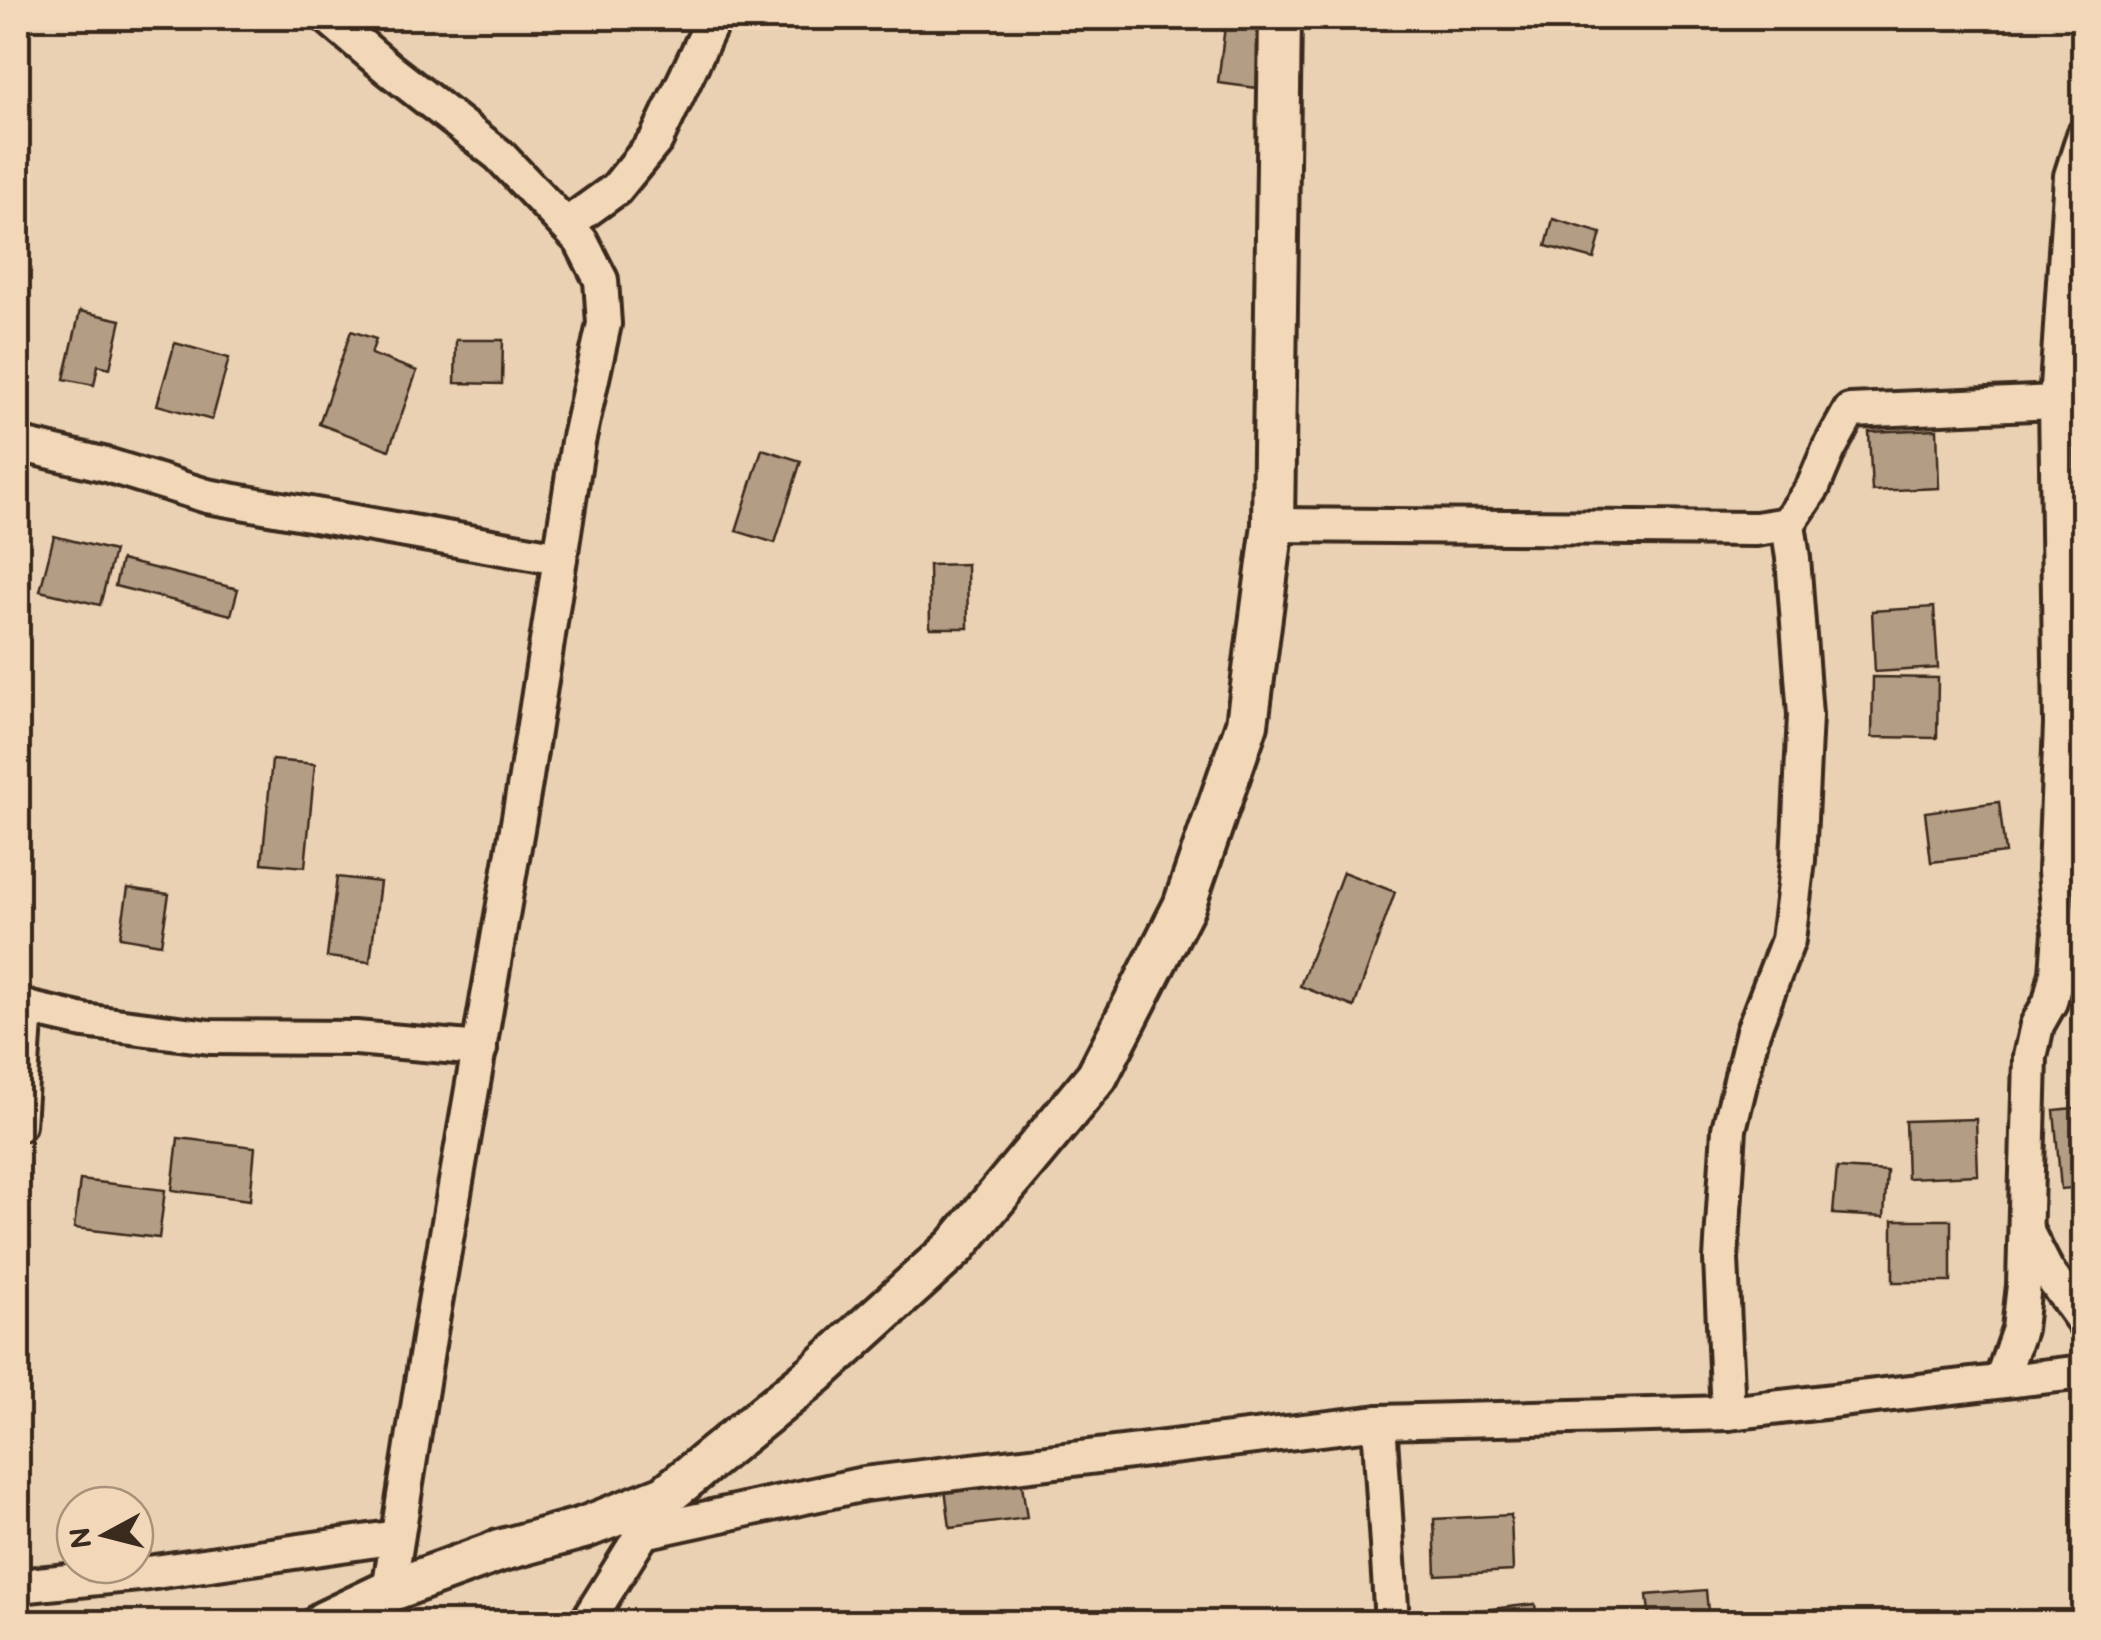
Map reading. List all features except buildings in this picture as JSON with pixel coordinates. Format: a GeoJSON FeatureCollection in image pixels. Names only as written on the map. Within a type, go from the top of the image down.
{"type":"FeatureCollection","features":[{"type":"Feature","properties":{"kind":"street"},"geometry":{"type":"LineString","coordinates":[[329,18],[500,155],[581,240],[601,280],[604,324],[578,442],[389,1590]]}},
{"type":"Feature","properties":{"kind":"street"},"geometry":{"type":"LineString","coordinates":[[566,225],[616,189],[656,140],[714,18]]}},
{"type":"Feature","properties":{"kind":"street"},"geometry":{"type":"LineString","coordinates":[[324,1622],[389,1590],[499,1551],[583,1528],[665,1496],[816,1373],[955,1247],[1097,1076],[1184,906],[1248,724],[1274,525],[1280,18]]}},
{"type":"Feature","properties":{"kind":"street"},"geometry":{"type":"LineString","coordinates":[[2001,1380],[2019,1329],[2024,1285],[2030,1057],[2036,1025],[2050,1002],[2058,973],[2060,932],[2055,871],[2072,723],[2056,402],[2070,176],[2084,135]]}},
{"type":"Feature","properties":{"kind":"street"},"geometry":{"type":"LineString","coordinates":[[1728,1414],[1721,1258],[1729,1129],[1753,1032],[1788,940],[1798,860],[1804,715],[1788,524],[1814,487],[1850,411],[2056,402]]}},
{"type":"Feature","properties":{"kind":"street"},"geometry":{"type":"LineString","coordinates":[[18,444],[106,465],[207,496],[560,558]]}},
{"type":"Feature","properties":{"kind":"street"},"geometry":{"type":"LineString","coordinates":[[1274,525],[1756,529],[1788,524]]}},
{"type":"Feature","properties":{"kind":"street"},"geometry":{"type":"LineString","coordinates":[[18,1125],[22,1007],[84,1020],[210,1036],[356,1038],[480,1049]]}},
{"type":"Feature","properties":{"kind":"street"},"geometry":{"type":"LineString","coordinates":[[2025,1228],[2047,1271],[2084,1322]]}},
{"type":"Feature","properties":{"kind":"street"},"geometry":{"type":"LineString","coordinates":[[643,1532],[864,1484],[1379,1422],[1728,1414],[2084,1372]]}},
{"type":"Feature","properties":{"kind":"street"},"geometry":{"type":"LineString","coordinates":[[1379,1422],[1392,1622]]}},
{"type":"Feature","properties":{"kind":"street"},"geometry":{"type":"LineString","coordinates":[[586,1622],[665,1496]]}},
{"type":"Feature","properties":{"kind":"street"},"geometry":{"type":"LineString","coordinates":[[18,1586],[148,1574],[397,1538]]}}]}
